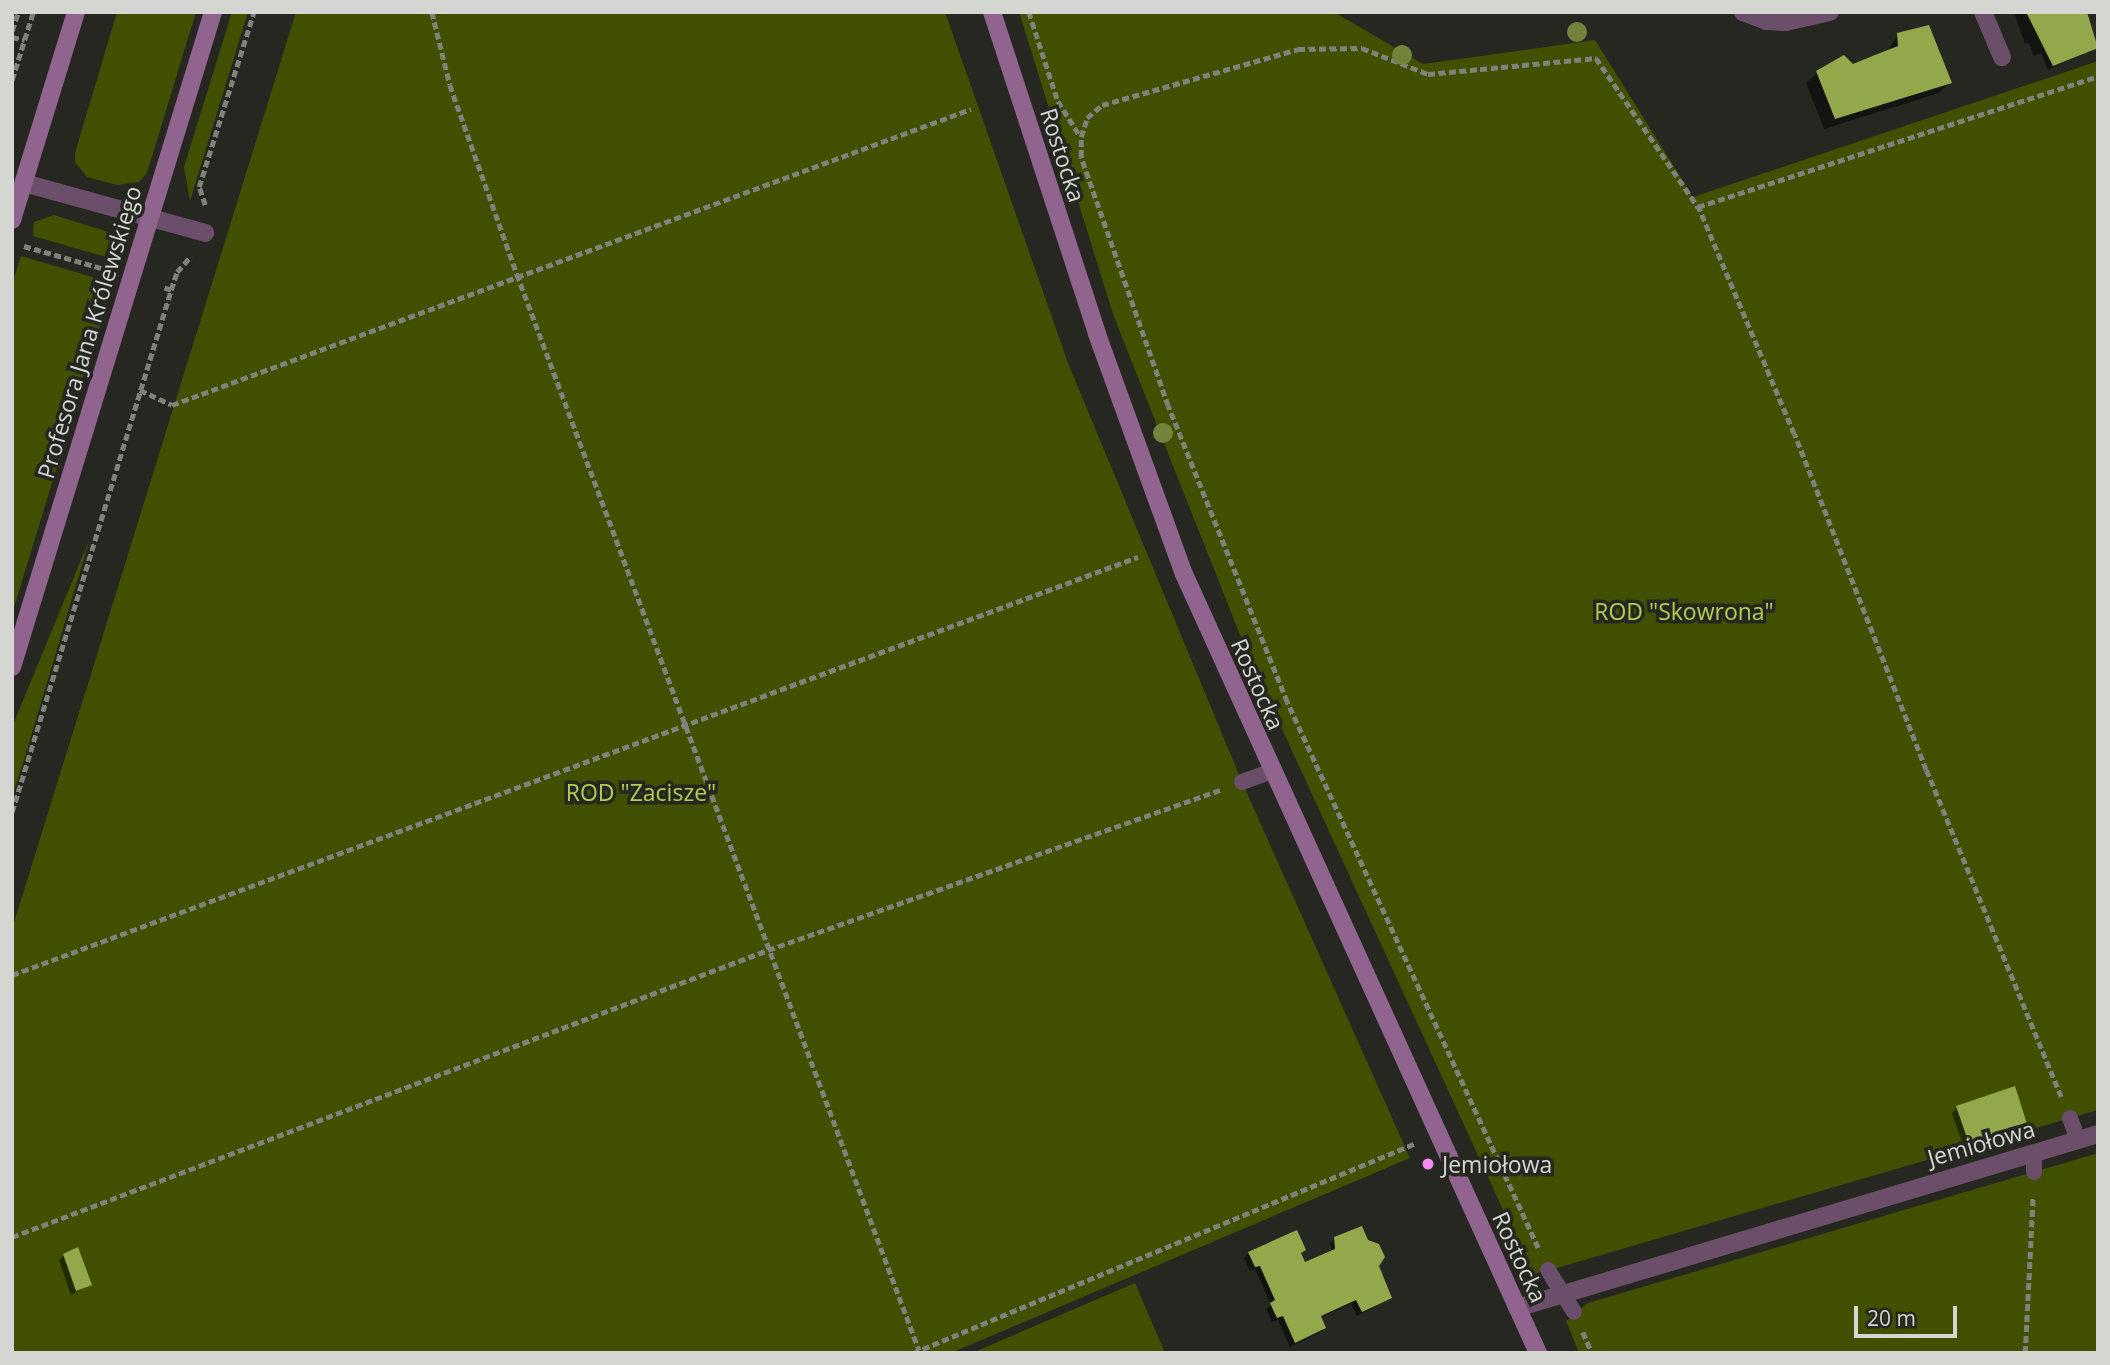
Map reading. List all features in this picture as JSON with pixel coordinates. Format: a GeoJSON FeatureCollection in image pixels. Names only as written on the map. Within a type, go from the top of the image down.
{"type":"FeatureCollection","features":[{"type":"Feature","properties":{"kind":"street"},"geometry":{"type":"LineString","coordinates":[[12,220],[76,12]]}},
{"type":"Feature","properties":{"kind":"street","name":"Profesora Jana Królewskiego"},"geometry":{"type":"LineString","coordinates":[[12,667],[213,12]]}},
{"type":"Feature","properties":{"kind":"street","name":"Rostocka"},"geometry":{"type":"LineString","coordinates":[[992,12],[1161,515],[1270,772],[1538,1353]]}},
{"type":"Feature","properties":{"kind":"street"},"geometry":{"type":"LineString","coordinates":[[1743,12],[1766,21],[1786,22],[1830,12]]}},
{"type":"Feature","properties":{"kind":"street"},"geometry":{"type":"LineString","coordinates":[[1983,12],[2002,57]]}},
{"type":"Feature","properties":{"kind":"street"},"geometry":{"type":"LineString","coordinates":[[24,183],[205,233]]}},
{"type":"Feature","properties":{"kind":"street","name":"Jemiołowa"},"geometry":{"type":"LineString","coordinates":[[1517,1308],[2098,1134]]}},
{"type":"Feature","properties":{"kind":"lane"},"geometry":{"type":"LineString","coordinates":[[1242,782],[1270,772]]}},
{"type":"Feature","properties":{"kind":"lane"},"geometry":{"type":"LineString","coordinates":[[2070,1118],[2078,1140]]}},
{"type":"Feature","properties":{"kind":"lane"},"geometry":{"type":"LineString","coordinates":[[2034,1153],[2034,1172]]}},
{"type":"Feature","properties":{"kind":"lane"},"geometry":{"type":"LineString","coordinates":[[1548,1270],[1574,1312]]}},
{"type":"Feature","properties":{"kind":"path"},"geometry":{"type":"LineString","coordinates":[[12,31],[18,12]]}},
{"type":"Feature","properties":{"kind":"path"},"geometry":{"type":"LineString","coordinates":[[12,80],[33,12]]}},
{"type":"Feature","properties":{"kind":"path"},"geometry":{"type":"LineString","coordinates":[[204,212],[200,187],[254,12]]}},
{"type":"Feature","properties":{"kind":"path"},"geometry":{"type":"LineString","coordinates":[[432,12],[450,85],[517,274],[916,1352],[1405,1148]]}},
{"type":"Feature","properties":{"kind":"path"},"geometry":{"type":"LineString","coordinates":[[1029,12],[1058,100],[1081,137]]}},
{"type":"Feature","properties":{"kind":"path"},"geometry":{"type":"LineString","coordinates":[[12,37],[24,40]]}},
{"type":"Feature","properties":{"kind":"path"},"geometry":{"type":"LineString","coordinates":[[1548,1270],[1287,702],[1163,393],[1081,157],[1081,137],[1087,118],[1102,106],[1298,49],[1363,48],[1428,74],[1596,58],[1698,207],[1794,434],[1926,770],[2070,1118]]}},
{"type":"Feature","properties":{"kind":"path"},"geometry":{"type":"LineString","coordinates":[[1698,207],[2098,76]]}},
{"type":"Feature","properties":{"kind":"path"},"geometry":{"type":"LineString","coordinates":[[140,390],[172,405],[517,274],[971,109]]}},
{"type":"Feature","properties":{"kind":"path"},"geometry":{"type":"LineString","coordinates":[[24,246],[116,273]]}},
{"type":"Feature","properties":{"kind":"path"},"geometry":{"type":"LineString","coordinates":[[12,812],[171,290],[192,253]]}},
{"type":"Feature","properties":{"kind":"path"},"geometry":{"type":"LineString","coordinates":[[164,288],[171,290]]}},
{"type":"Feature","properties":{"kind":"path"},"geometry":{"type":"LineString","coordinates":[[12,975],[1138,557]]}},
{"type":"Feature","properties":{"kind":"path"},"geometry":{"type":"LineString","coordinates":[[12,1237],[768,950],[1242,782]]}},
{"type":"Feature","properties":{"kind":"path"},"geometry":{"type":"LineString","coordinates":[[2025,1353],[2034,1172]]}},
{"type":"Feature","properties":{"kind":"green space"},"geometry":{"type":"Polygon","coordinates":[[[117,12],[196,12],[147,173],[139,182],[117,185],[87,177],[75,162],[75,153],[117,12]]]}},
{"type":"Feature","properties":{"kind":"green space"},"geometry":{"type":"Polygon","coordinates":[[[232,12],[248,12],[190,201],[184,167],[232,12]]]}},
{"type":"Feature","properties":{"kind":"green space","name":"ROD \"Zacisze\""},"geometry":{"type":"Polygon","coordinates":[[[296,12],[945,12],[1068,363],[1242,782],[1410,1158],[951,1353],[12,1353],[12,929],[296,12]]]}},
{"type":"Feature","properties":{"kind":"green space","name":"ROD \"Skowrona\""},"geometry":{"type":"Polygon","coordinates":[[[1019,12],[1334,12],[1423,64],[1595,40],[1693,197],[2098,61],[2098,1110],[1533,1275],[1248,655],[1114,317],[1019,12]]]}},
{"type":"Feature","properties":{"kind":"green space"},"geometry":{"type":"Polygon","coordinates":[[[54,215],[112,233],[120,261],[33,236],[34,222],[54,215]]]}},
{"type":"Feature","properties":{"kind":"green space"},"geometry":{"type":"Polygon","coordinates":[[[21,256],[113,283],[12,614],[12,284],[21,256]]]}},
{"type":"Feature","properties":{"kind":"green space"},"geometry":{"type":"Polygon","coordinates":[[[90,538],[24,760],[12,798],[12,727],[90,538]]]}},
{"type":"Feature","properties":{"kind":"green space"},"geometry":{"type":"Polygon","coordinates":[[[2098,1153],[2098,1353],[1579,1353],[1566,1321],[1588,1303],[2098,1153]]]}},
{"type":"Feature","properties":{"kind":"green space"},"geometry":{"type":"Polygon","coordinates":[[[1135,1283],[1165,1353],[972,1353],[1135,1283]]]}},
{"type":"Feature","properties":{"kind":"building"},"geometry":{"type":"Polygon","coordinates":[[[2026,12],[2087,12],[2098,48],[2053,66],[2026,12]]]}},
{"type":"Feature","properties":{"kind":"building"},"geometry":{"type":"Polygon","coordinates":[[[1929,25],[1952,83],[1835,119],[1816,71],[1844,55],[1853,64],[1898,46],[1897,33],[1929,25]]]}},
{"type":"Feature","properties":{"kind":"building"},"geometry":{"type":"Polygon","coordinates":[[[2015,1086],[2028,1127],[1970,1147],[1956,1106],[2015,1086]]]}},
{"type":"Feature","properties":{"kind":"building"},"geometry":{"type":"Polygon","coordinates":[[[1362,1226],[1368,1240],[1379,1244],[1385,1257],[1379,1266],[1392,1298],[1362,1312],[1356,1300],[1321,1316],[1326,1328],[1295,1343],[1283,1316],[1277,1318],[1270,1303],[1275,1300],[1260,1266],[1255,1267],[1248,1252],[1297,1230],[1306,1250],[1301,1253],[1305,1262],[1335,1249],[1334,1237],[1362,1226]]]}},
{"type":"Feature","properties":{"kind":"building"},"geometry":{"type":"Polygon","coordinates":[[[78,1247],[92,1285],[76,1291],[63,1254],[78,1247]]]}},
{"type":"Feature","properties":{"kind":"place","name":"Jemiołowa"},"geometry":{"type":"Point","coordinates":[1428,1164]}}]}
